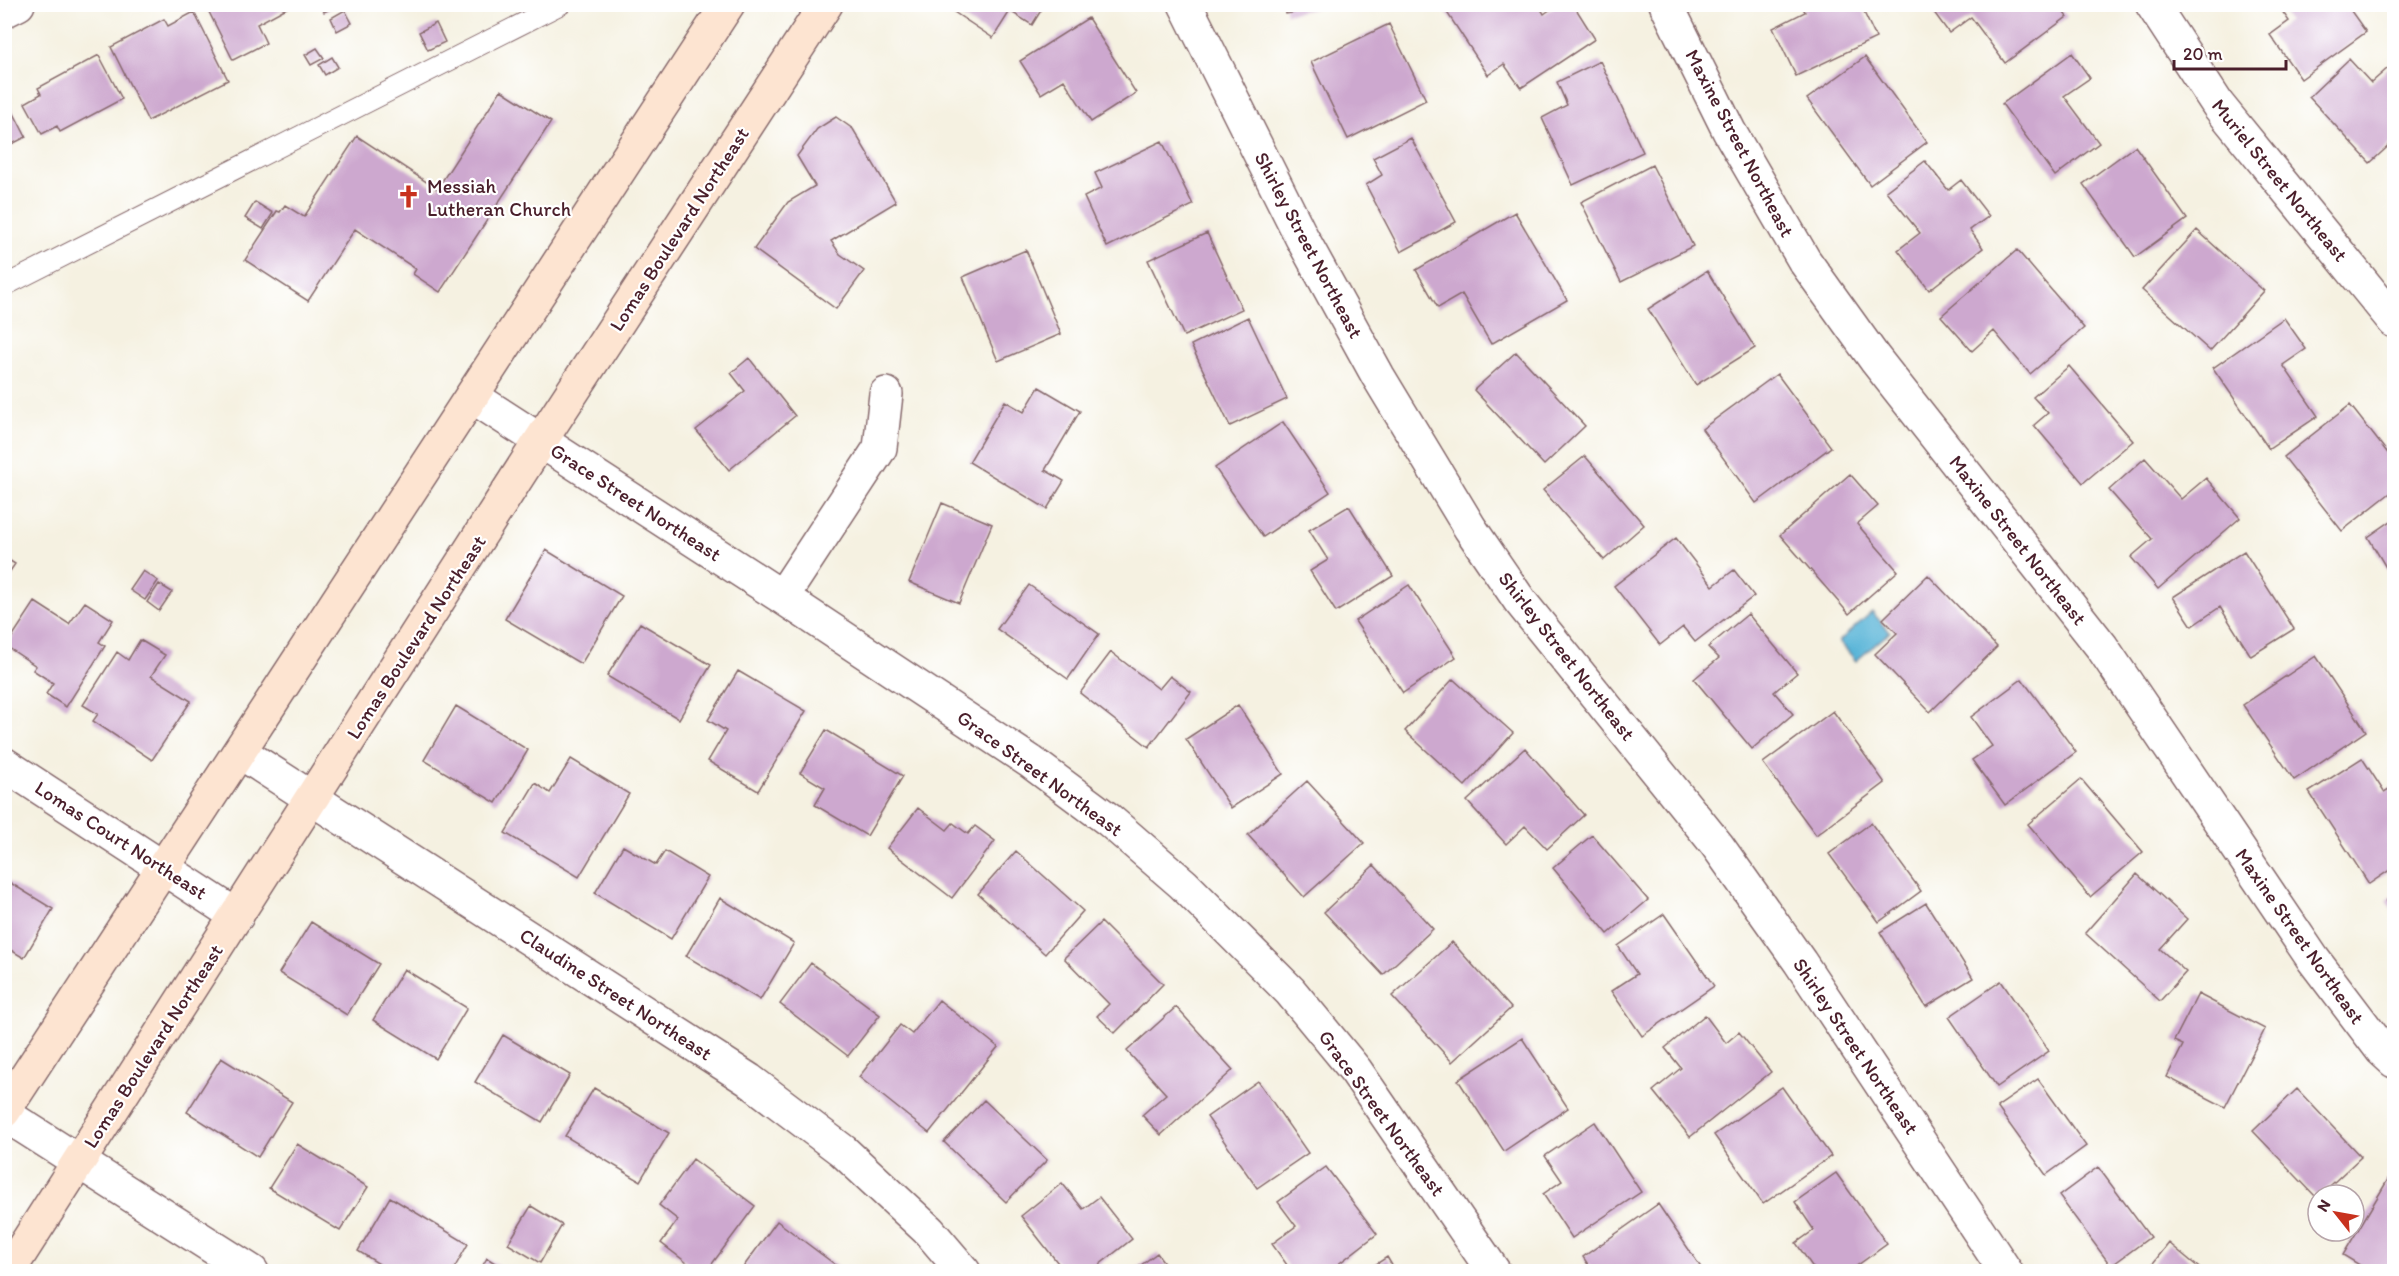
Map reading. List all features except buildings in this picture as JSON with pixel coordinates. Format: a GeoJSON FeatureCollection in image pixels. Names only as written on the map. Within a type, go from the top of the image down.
{"type":"FeatureCollection","features":[{"type":"Feature","properties":{"kind":"main road"},"geometry":{"type":"LineString","coordinates":[[4,1112],[728,4]]}},
{"type":"Feature","properties":{"kind":"main road","name":"Lomas Boulevard Northeast"},"geometry":{"type":"LineString","coordinates":[[8,1272],[541,440],[826,4]]}},
{"type":"Feature","properties":{"kind":"street"},"geometry":{"type":"LineString","coordinates":[[4,11],[18,4]]}},
{"type":"Feature","properties":{"kind":"street","name":"Shirley Street Northeast"},"geometry":{"type":"LineString","coordinates":[[1185,4],[1302,238],[1378,376],[1470,528],[1525,608],[1717,845],[1800,962],[2006,1272]]}},
{"type":"Feature","properties":{"kind":"street","name":"Maxine Street Northeast"},"geometry":{"type":"LineString","coordinates":[[1666,4],[1729,131],[1804,260],[1875,359],[2102,647],[2319,968],[2382,1050],[2394,1060]]}},
{"type":"Feature","properties":{"kind":"street","name":"Muriel Street Northeast"},"geometry":{"type":"LineString","coordinates":[[2152,4],[2218,105],[2394,321]]}},
{"type":"Feature","properties":{"kind":"street"},"geometry":{"type":"LineString","coordinates":[[783,597],[880,448],[886,394]]}},
{"type":"Feature","properties":{"kind":"street","name":"Grace Street Northeast"},"geometry":{"type":"LineString","coordinates":[[473,397],[783,597],[1031,762],[1109,820],[1183,885],[1290,992],[1356,1071],[1494,1272]]}},
{"type":"Feature","properties":{"kind":"street","name":"Claudine Street Northeast"},"geometry":{"type":"LineString","coordinates":[[240,752],[749,1080],[843,1151],[929,1231],[964,1272]]}},
{"type":"Feature","properties":{"kind":"street","name":"Lomas Court Northeast"},"geometry":{"type":"LineString","coordinates":[[4,764],[237,916]]}},
{"type":"Feature","properties":{"kind":"street"},"geometry":{"type":"LineString","coordinates":[[4,1112],[252,1272]]}},
{"type":"Feature","properties":{"kind":"lane"},"geometry":{"type":"LineString","coordinates":[[4,286],[561,4]]}},
{"type":"Feature","properties":{"kind":"water"},"geometry":{"type":"Polygon","coordinates":[[[1872,612],[1890,632],[1856,661],[1839,641],[1872,612]]]}},
{"type":"Feature","properties":{"kind":"place","name":"Messiah Lutheran Church"},"geometry":{"type":"Point","coordinates":[409,197]}}]}
